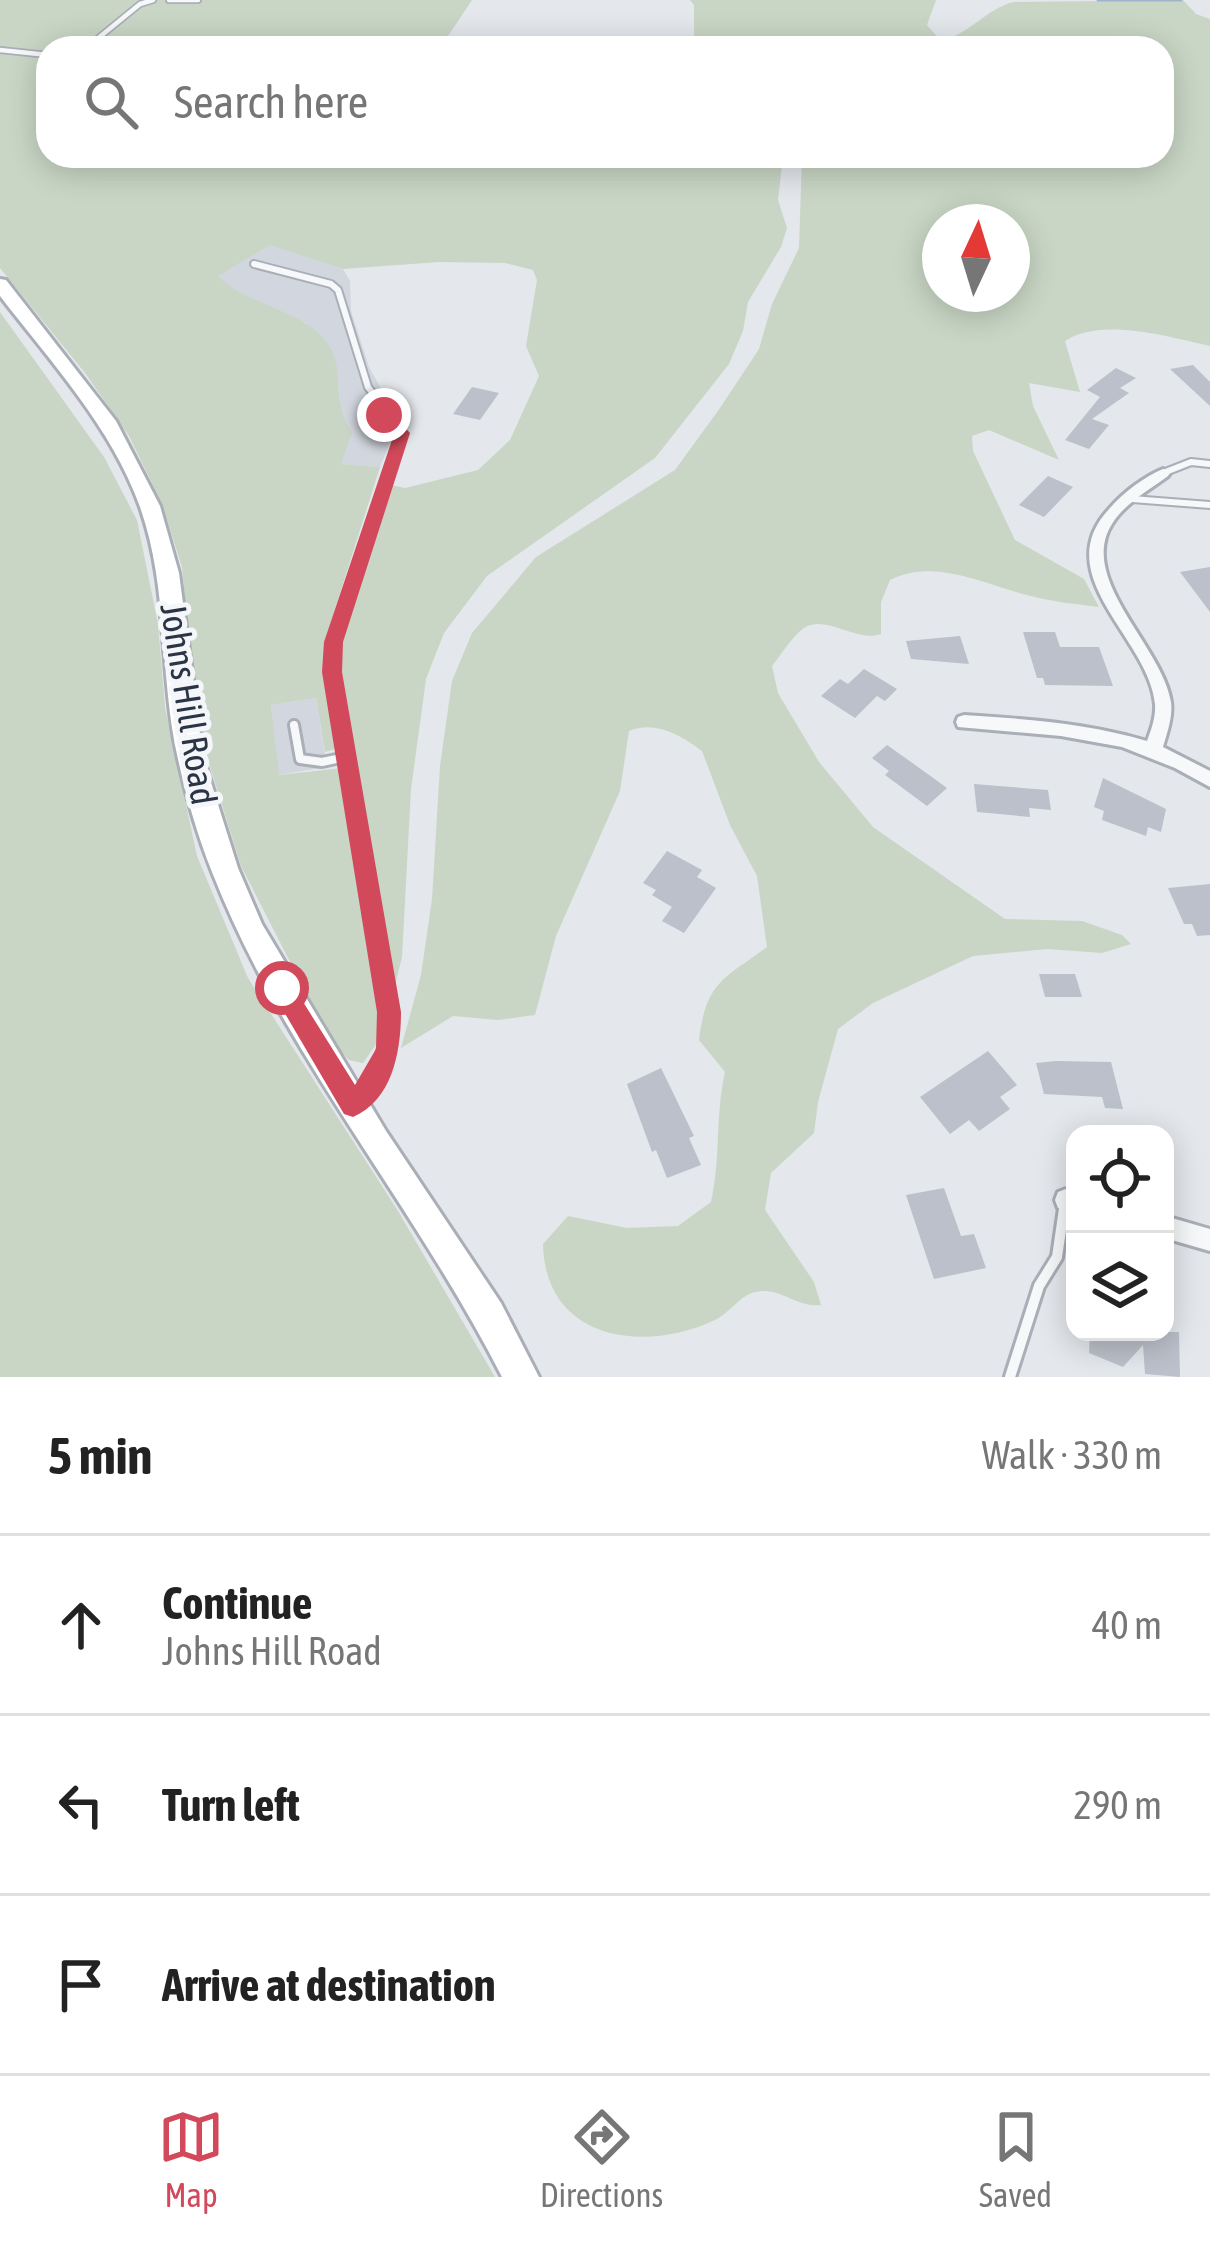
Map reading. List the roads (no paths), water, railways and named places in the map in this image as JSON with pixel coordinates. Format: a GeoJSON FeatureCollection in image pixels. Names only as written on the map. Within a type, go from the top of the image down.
{"type":"FeatureCollection","features":[{"type":"Feature","properties":{"kind":"main road","name":"Johns Hill Road"},"geometry":{"type":"LineString","coordinates":[[0,284],[110,425],[150,506],[168,573],[190,757],[211,830],[251,932],[353,1105],[489,1315],[521,1377]]}},
{"type":"Feature","properties":{"kind":"street"},"geometry":{"type":"LineString","coordinates":[[1154,748],[1163,715],[1161,690],[1103,583],[1096,554],[1099,532],[1108,519],[1163,472]]}},
{"type":"Feature","properties":{"kind":"street"},"geometry":{"type":"LineString","coordinates":[[964,722],[1100,733],[1154,748],[1210,780]]}},
{"type":"Feature","properties":{"kind":"street"},"geometry":{"type":"LineString","coordinates":[[1174,1230],[1210,1240]]}},
{"type":"Feature","properties":{"kind":"lane"},"geometry":{"type":"LineString","coordinates":[[101,36],[140,4],[153,0]]}},
{"type":"Feature","properties":{"kind":"lane"},"geometry":{"type":"LineString","coordinates":[[170,0],[198,0]]}},
{"type":"Feature","properties":{"kind":"lane"},"geometry":{"type":"LineString","coordinates":[[0,50],[36,54]]}},
{"type":"Feature","properties":{"kind":"lane"},"geometry":{"type":"LineString","coordinates":[[254,265],[331,284],[338,290],[352,349],[384,415],[402,433],[334,642],[332,672],[389,1012],[388,1049],[382,1065],[374,1083],[353,1105]]}},
{"type":"Feature","properties":{"kind":"lane"},"geometry":{"type":"LineString","coordinates":[[1163,472],[1190,462],[1210,464]]}},
{"type":"Feature","properties":{"kind":"lane"},"geometry":{"type":"LineString","coordinates":[[1132,499],[1210,505]]}},
{"type":"Feature","properties":{"kind":"lane"},"geometry":{"type":"LineString","coordinates":[[294,725],[300,758],[322,762],[346,757]]}},
{"type":"Feature","properties":{"kind":"lane"},"geometry":{"type":"LineString","coordinates":[[1010,1377],[1039,1286],[1057,1257],[1066,1218]]}},
{"type":"Feature","properties":{"kind":"waterway"},"geometry":{"type":"LineString","coordinates":[[1098,0],[1181,0]]}}]}
